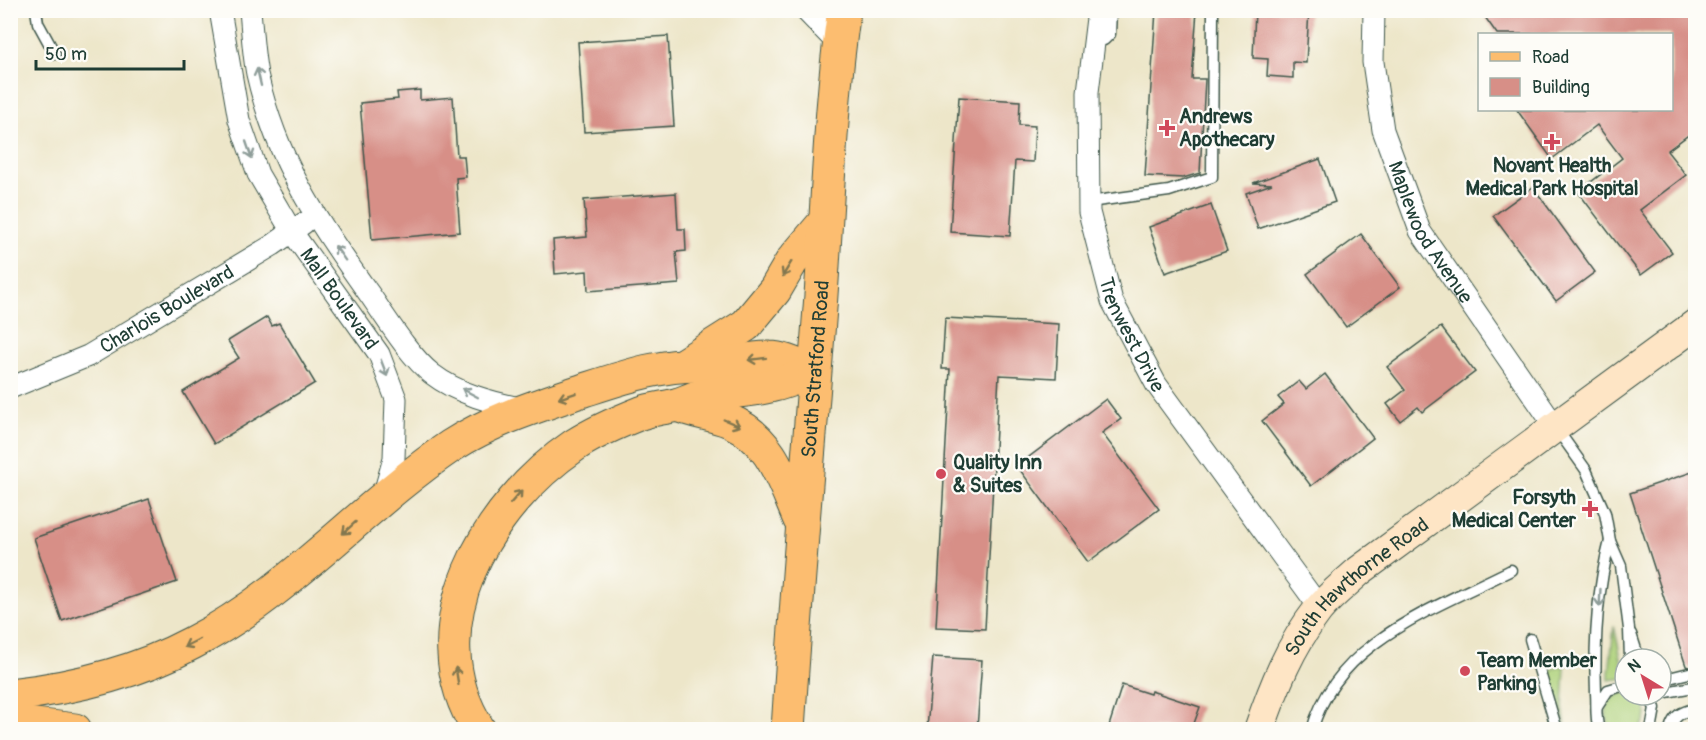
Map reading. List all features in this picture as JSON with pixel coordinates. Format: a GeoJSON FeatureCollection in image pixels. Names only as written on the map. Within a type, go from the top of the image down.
{"type":"FeatureCollection","features":[{"type":"Feature","properties":{"kind":"main road","name":"South Stratford Road"},"geometry":{"type":"LineString","coordinates":[[788,729],[801,522],[821,295],[824,224],[844,10]]}},
{"type":"Feature","properties":{"kind":"main road"},"geometry":{"type":"LineString","coordinates":[[686,363],[746,325],[824,224]]}},
{"type":"Feature","properties":{"kind":"main road","name":"South Hawthorne Road"},"geometry":{"type":"LineString","coordinates":[[1259,729],[1282,666],[1320,608],[1359,572],[1695,324]]}},
{"type":"Feature","properties":{"kind":"main road"},"geometry":{"type":"LineString","coordinates":[[10,695],[51,690],[98,679],[191,644],[266,596],[383,498],[453,445],[525,409],[635,373],[686,363],[704,366],[772,358],[813,372]]}},
{"type":"Feature","properties":{"kind":"main road"},"geometry":{"type":"LineString","coordinates":[[479,729],[459,685],[453,640],[456,614],[462,587],[473,560],[490,531],[515,497],[543,469],[576,444],[643,413],[677,405],[698,397],[774,386],[813,372]]}},
{"type":"Feature","properties":{"kind":"main road"},"geometry":{"type":"LineString","coordinates":[[677,405],[728,420],[757,438],[769,450],[801,522]]}},
{"type":"Feature","properties":{"kind":"main road"},"geometry":{"type":"LineString","coordinates":[[10,722],[75,729]]}},
{"type":"Feature","properties":{"kind":"street","name":"Mall Boulevard"},"geometry":{"type":"LineString","coordinates":[[220,10],[237,110],[258,174],[292,232],[379,354],[396,399],[394,458],[383,498]]}},
{"type":"Feature","properties":{"kind":"street","name":"Mall Boulevard"},"geometry":{"type":"LineString","coordinates":[[250,10],[257,72],[266,107],[285,161],[314,216],[399,336],[432,374],[486,402],[525,409]]}},
{"type":"Feature","properties":{"kind":"street"},"geometry":{"type":"LineString","coordinates":[[805,10],[839,45]]}},
{"type":"Feature","properties":{"kind":"street","name":"Trenwest Drive"},"geometry":{"type":"LineString","coordinates":[[1098,10],[1088,92],[1089,202],[1095,238],[1112,301],[1156,384],[1320,608]]}},
{"type":"Feature","properties":{"kind":"street","name":"Maplewood Avenue"},"geometry":{"type":"LineString","coordinates":[[1374,10],[1373,62],[1383,130],[1420,231],[1556,428]]}},
{"type":"Feature","properties":{"kind":"street"},"geometry":{"type":"LineString","coordinates":[[237,110],[266,107]]}},
{"type":"Feature","properties":{"kind":"street","name":"Charlois Boulevard"},"geometry":{"type":"LineString","coordinates":[[10,388],[88,356],[292,232],[314,216]]}},
{"type":"Feature","properties":{"kind":"lane"},"geometry":{"type":"LineString","coordinates":[[36,10],[38,23],[56,54]]}},
{"type":"Feature","properties":{"kind":"lane"},"geometry":{"type":"LineString","coordinates":[[1095,40],[1104,40],[1110,34],[1111,10]]}},
{"type":"Feature","properties":{"kind":"lane"},"geometry":{"type":"LineString","coordinates":[[1089,202],[1168,191],[1212,177],[1213,10]]}},
{"type":"Feature","properties":{"kind":"lane"},"geometry":{"type":"LineString","coordinates":[[1556,428],[1586,470],[1602,507],[1610,541],[1621,566],[1630,647]]}},
{"type":"Feature","properties":{"kind":"lane"},"geometry":{"type":"LineString","coordinates":[[1599,729],[1596,652],[1601,576],[1610,541]]}},
{"type":"Feature","properties":{"kind":"lane"},"geometry":{"type":"LineString","coordinates":[[1312,729],[1330,688],[1353,661],[1380,638],[1512,570]]}},
{"type":"Feature","properties":{"kind":"lane"},"geometry":{"type":"LineString","coordinates":[[1629,629],[1635,647]]}},
{"type":"Feature","properties":{"kind":"lane"},"geometry":{"type":"LineString","coordinates":[[1530,639],[1557,729]]}},
{"type":"Feature","properties":{"kind":"lane"},"geometry":{"type":"LineString","coordinates":[[1673,677],[1689,673]]}},
{"type":"Feature","properties":{"kind":"lane"},"geometry":{"type":"LineString","coordinates":[[1673,691],[1693,687]]}},
{"type":"Feature","properties":{"kind":"lane"},"geometry":{"type":"LineString","coordinates":[[1597,707],[1608,690],[1613,689]]}},
{"type":"Feature","properties":{"kind":"lane"},"geometry":{"type":"LineString","coordinates":[[1653,727],[1654,707]]}},
{"type":"Feature","properties":{"kind":"lane"},"geometry":{"type":"LineString","coordinates":[[1653,727],[1665,716],[1695,708]]}},
{"type":"Feature","properties":{"kind":"lane"},"geometry":{"type":"LineString","coordinates":[[1670,729],[1679,713]]}},
{"type":"Feature","properties":{"kind":"green space"},"geometry":{"type":"Polygon","coordinates":[[[1614,626],[1618,647],[1613,647],[1613,680],[1609,680],[1614,626]]]}},
{"type":"Feature","properties":{"kind":"green space"},"geometry":{"type":"Polygon","coordinates":[[[1565,665],[1563,707],[1566,730],[1549,673],[1552,669],[1565,665]]]}},
{"type":"Feature","properties":{"kind":"green space"},"geometry":{"type":"Polygon","coordinates":[[[1613,698],[1613,707],[1644,707],[1644,721],[1634,731],[1626,733],[1618,731],[1608,721],[1606,713],[1613,698]]]}},
{"type":"Feature","properties":{"kind":"building"},"geometry":{"type":"Polygon","coordinates":[[[1156,10],[1197,10],[1192,79],[1205,79],[1200,173],[1183,178],[1145,176],[1156,10]]]}},
{"type":"Feature","properties":{"kind":"building"},"geometry":{"type":"Polygon","coordinates":[[[1255,10],[1309,10],[1306,63],[1293,62],[1293,78],[1267,76],[1268,59],[1253,58],[1255,10]]]}},
{"type":"Feature","properties":{"kind":"building"},"geometry":{"type":"Polygon","coordinates":[[[1480,10],[1695,10],[1695,130],[1667,151],[1686,175],[1640,210],[1672,252],[1641,275],[1578,192],[1622,158],[1597,125],[1552,159],[1518,111],[1673,111],[1673,33],[1496,33],[1480,10]]]}},
{"type":"Feature","properties":{"kind":"building"},"geometry":{"type":"Polygon","coordinates":[[[668,36],[674,126],[584,132],[578,42],[668,36]]]}},
{"type":"Feature","properties":{"kind":"building"},"geometry":{"type":"Polygon","coordinates":[[[420,90],[420,100],[453,97],[457,156],[464,156],[466,177],[456,178],[460,232],[372,240],[360,103],[398,99],[397,92],[420,90]]]}},
{"type":"Feature","properties":{"kind":"building"},"geometry":{"type":"Polygon","coordinates":[[[959,97],[1020,101],[1019,125],[1035,126],[1033,162],[1015,161],[1010,236],[950,232],[959,97]]]}},
{"type":"Feature","properties":{"kind":"building"},"geometry":{"type":"Polygon","coordinates":[[[1320,159],[1335,202],[1258,229],[1246,193],[1272,184],[1253,183],[1320,159]]]}},
{"type":"Feature","properties":{"kind":"building"},"geometry":{"type":"Polygon","coordinates":[[[1533,187],[1595,272],[1556,301],[1493,216],[1533,187]]]}},
{"type":"Feature","properties":{"kind":"building"},"geometry":{"type":"Polygon","coordinates":[[[676,193],[678,229],[685,229],[686,251],[676,252],[679,284],[588,291],[587,271],[555,274],[553,240],[587,237],[584,200],[676,193]]]}},
{"type":"Feature","properties":{"kind":"building"},"geometry":{"type":"Polygon","coordinates":[[[1211,205],[1227,251],[1165,273],[1149,227],[1211,205]]]}},
{"type":"Feature","properties":{"kind":"building"},"geometry":{"type":"Polygon","coordinates":[[[1361,234],[1400,287],[1346,327],[1307,274],[1361,234]]]}},
{"type":"Feature","properties":{"kind":"building"},"geometry":{"type":"Polygon","coordinates":[[[267,317],[272,326],[279,323],[315,383],[214,444],[183,392],[239,358],[228,341],[267,317]]]}},
{"type":"Feature","properties":{"kind":"building"},"geometry":{"type":"Polygon","coordinates":[[[945,318],[1059,324],[1056,378],[999,375],[985,629],[936,627],[950,369],[942,369],[945,318]]]}},
{"type":"Feature","properties":{"kind":"building"},"geometry":{"type":"Polygon","coordinates":[[[1441,327],[1475,372],[1422,412],[1418,407],[1400,421],[1387,404],[1405,390],[1387,367],[1441,327]]]}},
{"type":"Feature","properties":{"kind":"building"},"geometry":{"type":"Polygon","coordinates":[[[1325,374],[1373,438],[1311,486],[1262,421],[1284,404],[1278,397],[1299,381],[1306,389],[1325,374]]]}},
{"type":"Feature","properties":{"kind":"building"},"geometry":{"type":"Polygon","coordinates":[[[1106,399],[1121,419],[1102,433],[1159,509],[1088,562],[1017,466],[1106,399]]]}},
{"type":"Feature","properties":{"kind":"building"},"geometry":{"type":"Polygon","coordinates":[[[1695,471],[1695,670],[1686,666],[1630,493],[1695,471]]]}},
{"type":"Feature","properties":{"kind":"building"},"geometry":{"type":"Polygon","coordinates":[[[149,499],[177,582],[62,621],[34,538],[149,499]]]}},
{"type":"Feature","properties":{"kind":"building"},"geometry":{"type":"Polygon","coordinates":[[[933,657],[982,660],[977,729],[927,729],[933,657]]]}},
{"type":"Feature","properties":{"kind":"building"},"geometry":{"type":"Polygon","coordinates":[[[1122,685],[1150,694],[1151,691],[1200,707],[1192,729],[1108,729],[1122,685]]]}},
{"type":"Feature","properties":{"kind":"place","name":"Andrews Apothecary"},"geometry":{"type":"Point","coordinates":[1167,128]}},
{"type":"Feature","properties":{"kind":"place","name":"Novant Health Medical Park Hospital"},"geometry":{"type":"Point","coordinates":[1552,142]}},
{"type":"Feature","properties":{"kind":"place","name":"Quality Inn & Suites"},"geometry":{"type":"Point","coordinates":[941,474]}},
{"type":"Feature","properties":{"kind":"place","name":"Forsyth Medical Center"},"geometry":{"type":"Point","coordinates":[1590,509]}},
{"type":"Feature","properties":{"kind":"place","name":"Team Member Parking"},"geometry":{"type":"Point","coordinates":[1465,671]}}]}
